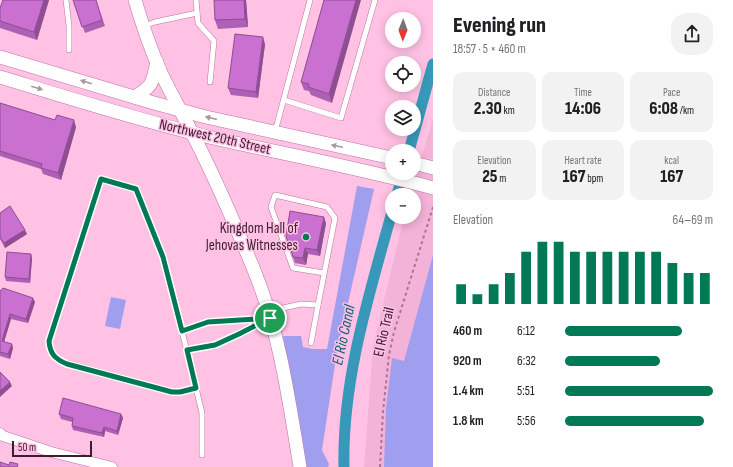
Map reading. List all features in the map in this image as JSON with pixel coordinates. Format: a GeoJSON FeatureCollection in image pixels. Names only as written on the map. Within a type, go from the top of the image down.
{"type":"FeatureCollection","features":[{"type":"Feature","properties":{"kind":"street"},"geometry":{"type":"LineString","coordinates":[[135,0],[143,27],[163,78],[192,133],[254,271],[277,340],[300,467]]}},
{"type":"Feature","properties":{"kind":"street","name":"Northwest 20th Street"},"geometry":{"type":"LineString","coordinates":[[0,57],[180,110],[385,156]]}},
{"type":"Feature","properties":{"kind":"street"},"geometry":{"type":"LineString","coordinates":[[134,97],[149,88],[157,62]]}},
{"type":"Feature","properties":{"kind":"street","name":"Northwest 20th Street"},"geometry":{"type":"LineString","coordinates":[[0,77],[144,121],[433,188]]}},
{"type":"Feature","properties":{"kind":"street"},"geometry":{"type":"LineString","coordinates":[[354,169],[358,150]]}},
{"type":"Feature","properties":{"kind":"street"},"geometry":{"type":"LineString","coordinates":[[0,433],[3,436],[51,452],[112,467]]}},
{"type":"Feature","properties":{"kind":"lane"},"geometry":{"type":"LineString","coordinates":[[66,0],[69,26],[69,50]]}},
{"type":"Feature","properties":{"kind":"lane"},"geometry":{"type":"LineString","coordinates":[[196,0],[198,23],[214,41],[210,82]]}},
{"type":"Feature","properties":{"kind":"lane"},"geometry":{"type":"LineString","coordinates":[[275,132],[310,0]]}},
{"type":"Feature","properties":{"kind":"lane"},"geometry":{"type":"LineString","coordinates":[[284,100],[341,118],[375,0]]}},
{"type":"Feature","properties":{"kind":"lane"},"geometry":{"type":"LineString","coordinates":[[143,27],[155,22],[197,12]]}},
{"type":"Feature","properties":{"kind":"lane"},"geometry":{"type":"LineString","coordinates":[[196,388],[180,392],[172,392],[67,364],[54,357],[50,350],[49,341],[101,179],[136,189],[163,257],[187,350],[202,413],[202,454]]}},
{"type":"Feature","properties":{"kind":"lane"},"geometry":{"type":"LineString","coordinates":[[311,343],[335,218],[327,207],[275,195],[270,207],[292,268],[324,273]]}},
{"type":"Feature","properties":{"kind":"lane"},"geometry":{"type":"LineString","coordinates":[[182,331],[208,322],[269,315],[301,304],[318,305]]}},
{"type":"Feature","properties":{"kind":"lane"},"geometry":{"type":"LineString","coordinates":[[187,350],[215,345],[239,334],[269,315]]}},
{"type":"Feature","properties":{"kind":"path","name":"El Rio Trail"},"geometry":{"type":"LineString","coordinates":[[380,467],[383,412],[389,355],[394,332],[433,207]]}},
{"type":"Feature","properties":{"kind":"shaded area"},"geometry":{"type":"Polygon","coordinates":[[[433,119],[433,467],[364,467],[373,346],[402,224],[421,224],[421,188],[412,188],[415,180],[421,180],[421,159],[433,119]]]}},
{"type":"Feature","properties":{"kind":"shaded area"},"geometry":{"type":"Polygon","coordinates":[[[357,186],[374,189],[337,351],[322,450],[329,464],[328,467],[305,467],[283,336],[301,336],[303,347],[327,349],[357,186]]]}},
{"type":"Feature","properties":{"kind":"shaded area"},"geometry":{"type":"Polygon","coordinates":[[[433,255],[433,467],[384,467],[386,408],[392,358],[404,361],[433,255]]]}},
{"type":"Feature","properties":{"kind":"shaded area"},"geometry":{"type":"Polygon","coordinates":[[[111,297],[126,300],[120,329],[105,326],[111,297]]]}},
{"type":"Feature","properties":{"kind":"building"},"geometry":{"type":"Polygon","coordinates":[[[3,0],[44,0],[34,32],[0,21],[0,8],[3,0]]]}},
{"type":"Feature","properties":{"kind":"building"},"geometry":{"type":"Polygon","coordinates":[[[73,0],[96,0],[102,20],[82,27],[73,0]]]}},
{"type":"Feature","properties":{"kind":"building"},"geometry":{"type":"Polygon","coordinates":[[[214,0],[244,0],[245,19],[215,20],[214,0]]]}},
{"type":"Feature","properties":{"kind":"building"},"geometry":{"type":"Polygon","coordinates":[[[324,0],[356,0],[329,94],[308,87],[309,84],[301,82],[324,0]]]}},
{"type":"Feature","properties":{"kind":"building"},"geometry":{"type":"Polygon","coordinates":[[[235,34],[263,37],[256,92],[228,88],[235,34]]]}},
{"type":"Feature","properties":{"kind":"building"},"geometry":{"type":"Polygon","coordinates":[[[0,103],[55,120],[57,115],[74,120],[58,173],[41,168],[42,164],[0,151],[0,103]]]}},
{"type":"Feature","properties":{"kind":"building"},"geometry":{"type":"Polygon","coordinates":[[[10,206],[25,230],[4,243],[0,237],[0,213],[10,206]]]}},
{"type":"Feature","properties":{"kind":"building","name":"Kingdom Hall of Jehovas Witnesses"},"geometry":{"type":"Polygon","coordinates":[[[290,211],[324,217],[317,250],[305,248],[303,258],[293,257],[291,250],[292,245],[289,245],[286,236],[290,211]]]}},
{"type":"Feature","properties":{"kind":"building"},"geometry":{"type":"Polygon","coordinates":[[[7,252],[31,254],[29,279],[5,277],[7,252]]]}},
{"type":"Feature","properties":{"kind":"building"},"geometry":{"type":"Polygon","coordinates":[[[3,288],[33,298],[26,319],[10,314],[2,341],[12,344],[8,354],[0,352],[0,291],[3,288]]]}},
{"type":"Feature","properties":{"kind":"building"},"geometry":{"type":"Polygon","coordinates":[[[0,372],[10,382],[0,391],[0,372]]]}},
{"type":"Feature","properties":{"kind":"building"},"geometry":{"type":"Polygon","coordinates":[[[63,398],[121,414],[117,431],[104,427],[102,433],[72,426],[73,418],[59,414],[63,398]]]}},
{"type":"Feature","properties":{"kind":"building"},"geometry":{"type":"Polygon","coordinates":[[[0,462],[9,465],[10,462],[18,464],[17,467],[0,467],[0,462]]]}},
{"type":"Feature","properties":{"kind":"waterway","name":"El Rio Canal"},"geometry":{"type":"LineString","coordinates":[[411,144],[433,64]]}},
{"type":"Feature","properties":{"kind":"waterway","name":"El Rio Canal"},"geometry":{"type":"LineString","coordinates":[[399,188],[401,180]]}},
{"type":"Feature","properties":{"kind":"waterway","name":"El Rio Canal"},"geometry":{"type":"LineString","coordinates":[[344,467],[347,402],[352,370],[366,306],[389,224]]}},
{"type":"Feature","properties":{"kind":"place","name":"Kingdom Hall of Jehovas Witnesses"},"geometry":{"type":"Point","coordinates":[306,237]}},
{"type":"Feature","properties":{"kind":"route"},"geometry":{"type":"LineString","coordinates":[[101,179],[136,189],[163,257],[182,331],[208,322],[270,318],[215,345],[187,350],[196,388],[180,392],[172,392],[67,364],[54,357],[50,350],[49,341],[101,179]]}}]}
